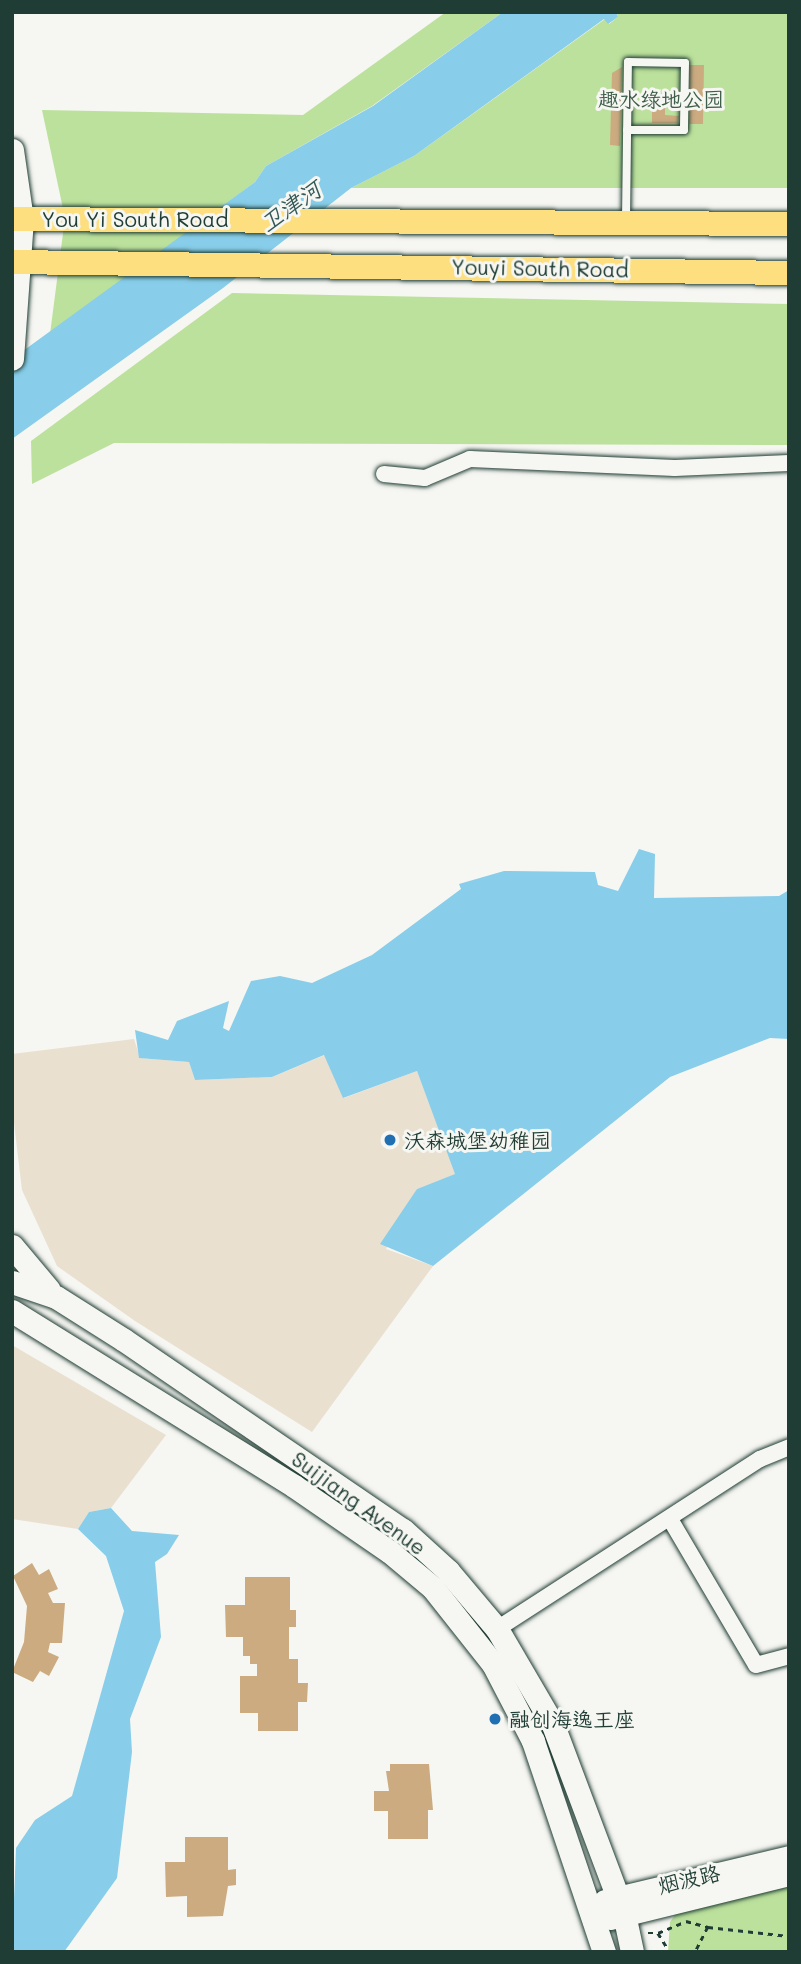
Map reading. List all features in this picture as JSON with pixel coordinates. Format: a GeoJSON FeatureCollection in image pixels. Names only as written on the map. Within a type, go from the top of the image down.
{"type":"FeatureCollection","features":[{"type":"Feature","properties":{"kind":"main road"},"geometry":{"type":"LineString","coordinates":[[12,150],[17,219],[13,350]]}},
{"type":"Feature","properties":{"kind":"main road","name":"You Yi South Road"},"geometry":{"type":"LineString","coordinates":[[17,219],[189,218],[342,222],[626,223]]}},
{"type":"Feature","properties":{"kind":"main road"},"geometry":{"type":"LineString","coordinates":[[626,223],[789,224]]}},
{"type":"Feature","properties":{"kind":"main road","name":"You Yi South Road"},"geometry":{"type":"LineString","coordinates":[[17,262],[292,263]]}},
{"type":"Feature","properties":{"kind":"main road","name":"Youyi South Road"},"geometry":{"type":"LineString","coordinates":[[292,263],[789,273]]}},
{"type":"Feature","properties":{"kind":"main road"},"geometry":{"type":"LineString","coordinates":[[12,312],[13,350]]}},
{"type":"Feature","properties":{"kind":"main road"},"geometry":{"type":"LineString","coordinates":[[12,1246],[56,1297]]}},
{"type":"Feature","properties":{"kind":"main road","name":"Suijiang Avenue"},"geometry":{"type":"LineString","coordinates":[[12,1282],[56,1297],[403,1530],[447,1571],[498,1629],[553,1725],[626,1924]]}},
{"type":"Feature","properties":{"kind":"main road"},"geometry":{"type":"LineString","coordinates":[[12,1302],[39,1327]]}},
{"type":"Feature","properties":{"kind":"main road","name":"Suijiang Avenue"},"geometry":{"type":"LineString","coordinates":[[12,1311],[294,1486],[390,1552],[433,1588],[461,1619],[511,1693],[534,1741],[594,1914],[604,1952]]}},
{"type":"Feature","properties":{"kind":"main road","name":"烟波路"},"geometry":{"type":"LineString","coordinates":[[626,1924],[789,1857]]}},
{"type":"Feature","properties":{"kind":"main road","name":"烟波路"},"geometry":{"type":"LineString","coordinates":[[594,1914],[626,1924],[789,1874]]}},
{"type":"Feature","properties":{"kind":"street"},"geometry":{"type":"LineString","coordinates":[[384,474],[425,478],[470,460],[675,468],[789,463]]}},
{"type":"Feature","properties":{"kind":"street"},"geometry":{"type":"LineString","coordinates":[[498,1629],[760,1460],[789,1447]]}},
{"type":"Feature","properties":{"kind":"street"},"geometry":{"type":"LineString","coordinates":[[670,1519],[756,1665],[789,1656]]}},
{"type":"Feature","properties":{"kind":"lane"},"geometry":{"type":"LineString","coordinates":[[626,223],[627,130],[628,62],[685,63],[684,130],[627,130]]}},
{"type":"Feature","properties":{"kind":"path"},"geometry":{"type":"LineString","coordinates":[[626,1924],[658,1933],[686,1921],[708,1927],[789,1936]]}},
{"type":"Feature","properties":{"kind":"path"},"geometry":{"type":"LineString","coordinates":[[695,1952],[708,1927]]}},
{"type":"Feature","properties":{"kind":"path"},"geometry":{"type":"LineString","coordinates":[[658,1933],[670,1952]]}},
{"type":"Feature","properties":{"kind":"shaded area"},"geometry":{"type":"Polygon","coordinates":[[[134,1039],[140,1058],[189,1062],[195,1080],[272,1077],[325,1055],[344,1098],[417,1071],[456,1174],[417,1189],[386,1249],[433,1266],[312,1432],[135,1321],[57,1266],[22,1190],[12,1106],[12,1054],[134,1039]]]}},
{"type":"Feature","properties":{"kind":"shaded area"},"geometry":{"type":"Polygon","coordinates":[[[12,1345],[166,1435],[111,1508],[89,1512],[78,1529],[12,1519],[12,1345]]]}},
{"type":"Feature","properties":{"kind":"green space"},"geometry":{"type":"Polygon","coordinates":[[[446,12],[503,12],[372,106],[266,166],[255,182],[50,334],[65,218],[42,110],[303,115],[446,12]]]}},
{"type":"Feature","properties":{"kind":"green space","name":"趣水绿地公园"},"geometry":{"type":"Polygon","coordinates":[[[616,12],[789,12],[789,188],[351,188],[414,156],[605,19],[609,24],[618,17],[616,12]]]}},
{"type":"Feature","properties":{"kind":"green space"},"geometry":{"type":"Polygon","coordinates":[[[232,293],[789,304],[789,445],[114,443],[32,484],[31,441],[232,293]]]}},
{"type":"Feature","properties":{"kind":"green space"},"geometry":{"type":"Polygon","coordinates":[[[789,1882],[789,1952],[668,1952],[670,1922],[678,1911],[789,1882]]]}},
{"type":"Feature","properties":{"kind":"water","name":"卫津河"},"geometry":{"type":"Polygon","coordinates":[[[503,12],[616,12],[618,17],[608,24],[604,19],[414,156],[351,188],[223,288],[12,439],[12,359],[255,182],[266,166],[373,106],[503,12]]]}},
{"type":"Feature","properties":{"kind":"water"},"geometry":{"type":"Polygon","coordinates":[[[639,849],[655,854],[654,898],[779,896],[789,890],[789,1039],[770,1038],[670,1077],[433,1266],[380,1244],[417,1189],[455,1174],[417,1071],[343,1098],[324,1055],[272,1077],[195,1080],[189,1062],[139,1058],[135,1030],[168,1040],[177,1021],[229,1001],[223,1028],[229,1031],[251,981],[280,976],[312,983],[372,955],[461,889],[459,884],[504,871],[595,872],[598,885],[618,891],[639,849]]]}},
{"type":"Feature","properties":{"kind":"water"},"geometry":{"type":"Polygon","coordinates":[[[111,1508],[132,1531],[179,1535],[167,1554],[155,1562],[161,1637],[130,1719],[132,1752],[117,1878],[64,1952],[12,1952],[16,1848],[35,1820],[72,1796],[124,1611],[106,1556],[78,1529],[89,1512],[111,1508]]]}},
{"type":"Feature","properties":{"kind":"building"},"geometry":{"type":"Polygon","coordinates":[[[690,65],[704,65],[703,124],[689,124],[690,65]]]}},
{"type":"Feature","properties":{"kind":"building"},"geometry":{"type":"Polygon","coordinates":[[[622,67],[620,146],[610,145],[612,73],[622,67]]]}},
{"type":"Feature","properties":{"kind":"building"},"geometry":{"type":"Polygon","coordinates":[[[652,107],[665,107],[665,115],[679,116],[678,123],[652,123],[652,107]]]}},
{"type":"Feature","properties":{"kind":"building"},"geometry":{"type":"Polygon","coordinates":[[[32,1563],[39,1575],[49,1569],[58,1589],[48,1593],[53,1603],[65,1603],[62,1643],[50,1643],[48,1652],[59,1657],[49,1676],[40,1671],[33,1682],[12,1672],[24,1642],[27,1606],[13,1576],[32,1563]]]}},
{"type":"Feature","properties":{"kind":"building"},"geometry":{"type":"Polygon","coordinates":[[[245,1577],[290,1577],[290,1610],[296,1610],[296,1627],[289,1627],[289,1659],[298,1659],[298,1683],[308,1683],[307,1702],[298,1702],[298,1731],[258,1731],[258,1713],[240,1713],[240,1676],[257,1676],[257,1664],[250,1664],[250,1656],[243,1656],[243,1637],[226,1637],[225,1605],[245,1605],[245,1577]]]}},
{"type":"Feature","properties":{"kind":"building"},"geometry":{"type":"Polygon","coordinates":[[[390,1764],[429,1764],[433,1810],[428,1810],[428,1839],[388,1839],[388,1811],[374,1811],[374,1791],[389,1791],[386,1771],[390,1771],[390,1764]]]}},
{"type":"Feature","properties":{"kind":"building"},"geometry":{"type":"Polygon","coordinates":[[[185,1837],[228,1837],[228,1870],[236,1869],[236,1885],[228,1886],[223,1916],[187,1917],[187,1896],[166,1897],[165,1862],[185,1862],[185,1837]]]}},
{"type":"Feature","properties":{"kind":"place","name":"沃森城堡幼稚园"},"geometry":{"type":"Point","coordinates":[390,1140]}},
{"type":"Feature","properties":{"kind":"place","name":"融创海逸王座"},"geometry":{"type":"Point","coordinates":[495,1719]}}]}
